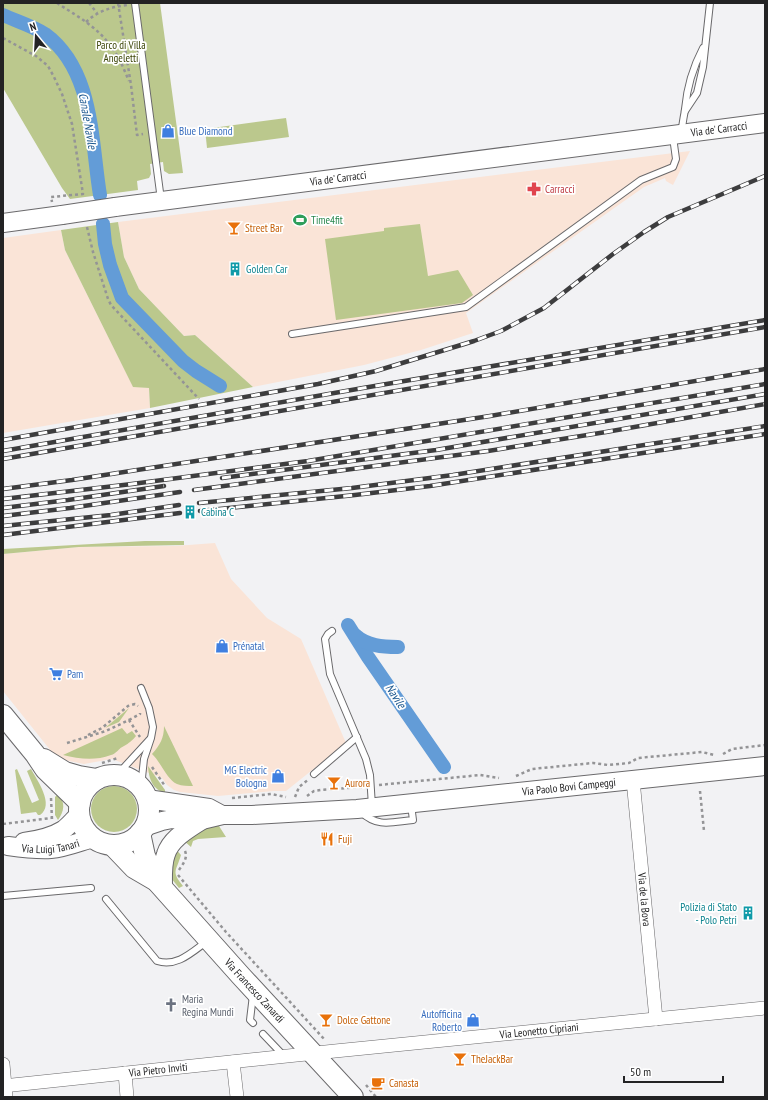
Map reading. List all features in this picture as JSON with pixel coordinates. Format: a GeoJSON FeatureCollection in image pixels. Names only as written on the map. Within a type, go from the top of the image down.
{"type":"FeatureCollection","features":[{"type":"Feature","properties":{"kind":"main road"},"geometry":{"type":"LineString","coordinates":[[3,715],[35,754],[45,769],[80,809],[85,830],[93,838],[102,843],[112,845],[128,842],[142,830],[149,814],[144,793],[119,766],[107,776],[97,772],[65,772],[35,754]]}},
{"type":"Feature","properties":{"kind":"main road"},"geometry":{"type":"LineString","coordinates":[[80,809],[86,789],[97,772]]}},
{"type":"Feature","properties":{"kind":"main road","name":"Via Francesco Zanardi"},"geometry":{"type":"LineString","coordinates":[[142,830],[144,856],[161,885],[254,989],[319,1047],[353,1097]]}},
{"type":"Feature","properties":{"kind":"main road","name":"Via Francesco Zanardi"},"geometry":{"type":"LineString","coordinates":[[112,845],[134,868],[161,885]]}},
{"type":"Feature","properties":{"kind":"street","name":"Via de' Carracci"},"geometry":{"type":"LineString","coordinates":[[3,223],[765,122]]}},
{"type":"Feature","properties":{"kind":"street","name":"Via Paolo Bovi Campeggi"},"geometry":{"type":"LineString","coordinates":[[144,793],[209,808],[225,807],[252,815],[365,808],[765,766]]}},
{"type":"Feature","properties":{"kind":"street","name":"Via de la Bova"},"geometry":{"type":"LineString","coordinates":[[633,780],[656,1019]]}},
{"type":"Feature","properties":{"kind":"street","name":"Via Paolo Bovi Campeggi"},"geometry":{"type":"LineString","coordinates":[[161,885],[166,852],[175,840],[202,820],[225,807]]}},
{"type":"Feature","properties":{"kind":"street","name":"Via Luigi Tanari"},"geometry":{"type":"LineString","coordinates":[[5,846],[37,840],[58,833],[65,829],[80,809]]}},
{"type":"Feature","properties":{"kind":"street","name":"Via Paolo Bovi Campeggi"},"geometry":{"type":"LineString","coordinates":[[142,830],[162,821],[172,819],[202,820]]}},
{"type":"Feature","properties":{"kind":"street","name":"Via Luigi Tanari"},"geometry":{"type":"LineString","coordinates":[[5,846],[52,849],[93,838]]}},
{"type":"Feature","properties":{"kind":"street","name":"Via Leonetto Cipriani"},"geometry":{"type":"LineString","coordinates":[[319,1047],[656,1019],[765,1008]]}},
{"type":"Feature","properties":{"kind":"street","name":"Via Pietro Inviti"},"geometry":{"type":"LineString","coordinates":[[5,1089],[125,1073],[284,1056],[319,1047]]}},
{"type":"Feature","properties":{"kind":"street"},"geometry":{"type":"LineString","coordinates":[[233,1062],[237,1097]]}},
{"type":"Feature","properties":{"kind":"street"},"geometry":{"type":"LineString","coordinates":[[3,1064],[5,1089]]}},
{"type":"Feature","properties":{"kind":"street"},"geometry":{"type":"LineString","coordinates":[[125,1073],[127,1097]]}},
{"type":"Feature","properties":{"kind":"lane"},"geometry":{"type":"LineString","coordinates":[[685,111],[697,93],[703,67],[710,3]]}},
{"type":"Feature","properties":{"kind":"lane"},"geometry":{"type":"LineString","coordinates":[[135,4],[161,201]]}},
{"type":"Feature","properties":{"kind":"lane"},"geometry":{"type":"LineString","coordinates":[[292,334],[466,307],[641,180],[673,167],[676,160],[677,134],[685,111],[686,98],[695,64],[705,43]]}},
{"type":"Feature","properties":{"kind":"lane"},"geometry":{"type":"LineString","coordinates":[[332,631],[325,639],[330,674],[368,766],[365,808]]}},
{"type":"Feature","properties":{"kind":"lane"},"geometry":{"type":"LineString","coordinates":[[141,688],[152,718],[153,727],[144,759],[144,793]]}},
{"type":"Feature","properties":{"kind":"lane"},"geometry":{"type":"LineString","coordinates":[[314,774],[357,737]]}},
{"type":"Feature","properties":{"kind":"lane"},"geometry":{"type":"LineString","coordinates":[[119,766],[151,738]]}},
{"type":"Feature","properties":{"kind":"lane"},"geometry":{"type":"LineString","coordinates":[[3,896],[91,888]]}},
{"type":"Feature","properties":{"kind":"lane"},"geometry":{"type":"LineString","coordinates":[[106,899],[157,961],[164,963],[182,960],[209,940]]}},
{"type":"Feature","properties":{"kind":"lane"},"geometry":{"type":"LineString","coordinates":[[253,1023],[250,1020],[254,989]]}},
{"type":"Feature","properties":{"kind":"lane"},"geometry":{"type":"LineString","coordinates":[[263,1034],[284,1056]]}},
{"type":"Feature","properties":{"kind":"path"},"geometry":{"type":"LineString","coordinates":[[57,3],[101,34],[112,47],[131,85]]}},
{"type":"Feature","properties":{"kind":"path"},"geometry":{"type":"LineString","coordinates":[[89,3],[96,13]]}},
{"type":"Feature","properties":{"kind":"path"},"geometry":{"type":"LineString","coordinates":[[86,22],[96,13],[118,4],[135,4]]}},
{"type":"Feature","properties":{"kind":"path"},"geometry":{"type":"LineString","coordinates":[[118,4],[131,85],[137,135],[152,133]]}},
{"type":"Feature","properties":{"kind":"path"},"geometry":{"type":"LineString","coordinates":[[3,38],[36,56],[48,66],[62,94],[72,124],[83,194],[51,197]]}},
{"type":"Feature","properties":{"kind":"path"},"geometry":{"type":"LineString","coordinates":[[87,227],[93,252],[111,305],[199,399]]}},
{"type":"Feature","properties":{"kind":"path"},"geometry":{"type":"LineString","coordinates":[[67,743],[106,731],[140,714],[137,704],[128,706],[102,728],[82,738]]}},
{"type":"Feature","properties":{"kind":"path"},"geometry":{"type":"LineString","coordinates":[[129,720],[140,737]]}},
{"type":"Feature","properties":{"kind":"path"},"geometry":{"type":"LineString","coordinates":[[722,755],[732,749],[765,745]]}},
{"type":"Feature","properties":{"kind":"path"},"geometry":{"type":"LineString","coordinates":[[511,777],[517,776],[532,768],[593,763],[615,765],[629,763],[638,758],[702,752],[716,755]]}},
{"type":"Feature","properties":{"kind":"path"},"geometry":{"type":"LineString","coordinates":[[97,772],[116,760],[119,766]]}},
{"type":"Feature","properties":{"kind":"path"},"geometry":{"type":"LineString","coordinates":[[150,763],[168,790]]}},
{"type":"Feature","properties":{"kind":"path"},"geometry":{"type":"LineString","coordinates":[[295,798],[299,787],[314,774]]}},
{"type":"Feature","properties":{"kind":"path"},"geometry":{"type":"LineString","coordinates":[[378,785],[480,775],[502,778]]}},
{"type":"Feature","properties":{"kind":"path"},"geometry":{"type":"LineString","coordinates":[[225,807],[271,794],[295,798],[307,796],[314,791],[364,787]]}},
{"type":"Feature","properties":{"kind":"path"},"geometry":{"type":"LineString","coordinates":[[700,791],[704,831]]}},
{"type":"Feature","properties":{"kind":"path"},"geometry":{"type":"LineString","coordinates":[[51,795],[53,822]]}},
{"type":"Feature","properties":{"kind":"path"},"geometry":{"type":"LineString","coordinates":[[3,824],[52,818]]}},
{"type":"Feature","properties":{"kind":"path"},"geometry":{"type":"LineString","coordinates":[[184,849],[186,856],[178,875],[319,1047]]}},
{"type":"Feature","properties":{"kind":"shaded area"},"geometry":{"type":"Polygon","coordinates":[[[690,151],[673,185],[666,181],[665,178],[644,187],[466,313],[473,333],[421,350],[364,365],[253,387],[195,335],[184,336],[139,289],[124,257],[118,222],[690,151]]]}},
{"type":"Feature","properties":{"kind":"shaded area"},"geometry":{"type":"Polygon","coordinates":[[[61,230],[65,250],[133,386],[149,388],[150,408],[3,433],[3,238],[61,230]]]}},
{"type":"Feature","properties":{"kind":"shaded area"},"geometry":{"type":"Polygon","coordinates":[[[215,543],[231,579],[267,618],[301,639],[346,743],[286,791],[218,796],[174,790],[167,785],[162,778],[112,759],[84,764],[64,760],[55,756],[3,691],[3,554],[79,547],[175,546],[215,543]]]}},
{"type":"Feature","properties":{"kind":"green space","name":"Parco di Villa Angeletti"},"geometry":{"type":"Polygon","coordinates":[[[3,3],[160,3],[183,173],[169,174],[164,171],[163,162],[150,164],[151,174],[149,178],[137,181],[138,190],[70,199],[3,88],[3,3]]]}},
{"type":"Feature","properties":{"kind":"green space"},"geometry":{"type":"Polygon","coordinates":[[[286,118],[289,137],[207,148],[205,129],[286,118]]]}},
{"type":"Feature","properties":{"kind":"green space"},"geometry":{"type":"Polygon","coordinates":[[[118,222],[124,257],[139,289],[184,336],[195,335],[253,387],[150,408],[149,388],[133,387],[65,250],[61,230],[118,222]]]}},
{"type":"Feature","properties":{"kind":"green space"},"geometry":{"type":"Polygon","coordinates":[[[420,224],[428,276],[458,270],[473,295],[462,303],[336,320],[325,239],[384,231],[384,228],[420,224]]]}},
{"type":"Feature","properties":{"kind":"green space"},"geometry":{"type":"Polygon","coordinates":[[[145,541],[184,541],[184,545],[79,547],[3,554],[3,549],[145,541]]]}},
{"type":"Feature","properties":{"kind":"green space"},"geometry":{"type":"Polygon","coordinates":[[[129,708],[119,722],[105,728],[129,708]]]}},
{"type":"Feature","properties":{"kind":"green space"},"geometry":{"type":"Polygon","coordinates":[[[164,726],[193,786],[177,784],[170,779],[152,754],[161,741],[164,726]]]}},
{"type":"Feature","properties":{"kind":"green space"},"geometry":{"type":"Polygon","coordinates":[[[122,728],[127,734],[132,731],[136,736],[113,754],[93,759],[63,755],[122,728]]]}},
{"type":"Feature","properties":{"kind":"green space"},"geometry":{"type":"Polygon","coordinates":[[[148,766],[165,790],[165,793],[157,789],[152,783],[148,766]]]}},
{"type":"Feature","properties":{"kind":"green space"},"geometry":{"type":"Polygon","coordinates":[[[17,769],[32,803],[39,800],[27,771],[31,769],[43,792],[46,805],[44,811],[40,815],[36,812],[21,814],[15,770],[17,769]]]}},
{"type":"Feature","properties":{"kind":"green space"},"geometry":{"type":"Polygon","coordinates":[[[110,786],[118,786],[127,790],[133,796],[137,809],[133,822],[127,828],[118,832],[110,832],[101,828],[95,822],[91,813],[91,805],[95,796],[101,790],[110,786]]]}},
{"type":"Feature","properties":{"kind":"green space"},"geometry":{"type":"Polygon","coordinates":[[[58,794],[61,797],[63,807],[62,813],[58,820],[55,815],[55,797],[58,794]]]}},
{"type":"Feature","properties":{"kind":"green space"},"geometry":{"type":"Polygon","coordinates":[[[211,826],[219,826],[226,837],[198,839],[193,841],[191,847],[183,840],[194,830],[211,826]]]}},
{"type":"Feature","properties":{"kind":"green space"},"geometry":{"type":"Polygon","coordinates":[[[174,847],[181,855],[176,868],[177,877],[183,886],[179,888],[171,878],[174,847]]]}},
{"type":"Feature","properties":{"kind":"waterway","name":"Canale Navile"},"geometry":{"type":"LineString","coordinates":[[3,15],[45,34],[61,49],[73,67],[82,87],[88,108],[100,195]]}},
{"type":"Feature","properties":{"kind":"waterway","name":"Canale Navile"},"geometry":{"type":"LineString","coordinates":[[103,224],[105,244],[110,265],[122,298],[183,361],[220,386]]}},
{"type":"Feature","properties":{"kind":"waterway","name":"Navile"},"geometry":{"type":"LineString","coordinates":[[348,625],[368,657],[444,767]]}},
{"type":"Feature","properties":{"kind":"waterway"},"geometry":{"type":"LineString","coordinates":[[355,635],[370,644],[398,647]]}},
{"type":"Feature","properties":{"kind":"railway"},"geometry":{"type":"LineString","coordinates":[[3,440],[318,384],[376,371],[474,341],[501,331],[544,308],[613,254],[668,217],[765,176]]}},
{"type":"Feature","properties":{"kind":"railway"},"geometry":{"type":"LineString","coordinates":[[3,451],[765,320]]}},
{"type":"Feature","properties":{"kind":"railway"},"geometry":{"type":"LineString","coordinates":[[3,459],[765,327]]}},
{"type":"Feature","properties":{"kind":"railway"},"geometry":{"type":"LineString","coordinates":[[3,489],[72,480],[490,416],[765,369]]}},
{"type":"Feature","properties":{"kind":"railway"},"geometry":{"type":"LineString","coordinates":[[3,499],[308,461],[765,384]]}},
{"type":"Feature","properties":{"kind":"railway"},"geometry":{"type":"LineString","coordinates":[[222,478],[436,450],[765,394]]}},
{"type":"Feature","properties":{"kind":"railway"},"geometry":{"type":"LineString","coordinates":[[194,490],[488,451],[765,404]]}},
{"type":"Feature","properties":{"kind":"railway"},"geometry":{"type":"LineString","coordinates":[[199,503],[352,488],[453,475],[765,426]]}},
{"type":"Feature","properties":{"kind":"railway"},"geometry":{"type":"LineString","coordinates":[[200,511],[430,486],[765,434]]}},
{"type":"Feature","properties":{"kind":"railway"},"geometry":{"type":"LineString","coordinates":[[3,508],[164,486]]}},
{"type":"Feature","properties":{"kind":"railway"},"geometry":{"type":"LineString","coordinates":[[3,516],[180,492]]}},
{"type":"Feature","properties":{"kind":"railway"},"geometry":{"type":"LineString","coordinates":[[3,526],[111,515],[179,505]]}},
{"type":"Feature","properties":{"kind":"railway"},"geometry":{"type":"LineString","coordinates":[[3,535],[180,513]]}},
{"type":"Feature","properties":{"kind":"place","name":"Blue Diamond"},"geometry":{"type":"Point","coordinates":[168,131]}},
{"type":"Feature","properties":{"kind":"place","name":"Carracci"},"geometry":{"type":"Point","coordinates":[534,189]}},
{"type":"Feature","properties":{"kind":"place","name":"Time4fit"},"geometry":{"type":"Point","coordinates":[300,220]}},
{"type":"Feature","properties":{"kind":"place","name":"Street Bar"},"geometry":{"type":"Point","coordinates":[234,228]}},
{"type":"Feature","properties":{"kind":"place","name":"Golden Car"},"geometry":{"type":"Point","coordinates":[235,269]}},
{"type":"Feature","properties":{"kind":"place","name":"Cabina C"},"geometry":{"type":"Point","coordinates":[190,512]}},
{"type":"Feature","properties":{"kind":"place","name":"Prénatal"},"geometry":{"type":"Point","coordinates":[222,646]}},
{"type":"Feature","properties":{"kind":"place","name":"Pam"},"geometry":{"type":"Point","coordinates":[56,674]}},
{"type":"Feature","properties":{"kind":"place","name":"MG Electric Bologna"},"geometry":{"type":"Point","coordinates":[278,776]}},
{"type":"Feature","properties":{"kind":"place","name":"Aurora"},"geometry":{"type":"Point","coordinates":[334,783]}},
{"type":"Feature","properties":{"kind":"place","name":"Fuji"},"geometry":{"type":"Point","coordinates":[327,839]}},
{"type":"Feature","properties":{"kind":"place","name":"Polizia di Stato - Polo Petri"},"geometry":{"type":"Point","coordinates":[748,913]}},
{"type":"Feature","properties":{"kind":"place","name":"Maria Regina Mundi"},"geometry":{"type":"Point","coordinates":[171,1005]}},
{"type":"Feature","properties":{"kind":"place","name":"Dolce Gattone"},"geometry":{"type":"Point","coordinates":[326,1020]}},
{"type":"Feature","properties":{"kind":"place","name":"Autofficina Roberto"},"geometry":{"type":"Point","coordinates":[473,1020]}},
{"type":"Feature","properties":{"kind":"place","name":"TheJackBar"},"geometry":{"type":"Point","coordinates":[460,1059]}},
{"type":"Feature","properties":{"kind":"place","name":"Canasta"},"geometry":{"type":"Point","coordinates":[378,1083]}}]}
